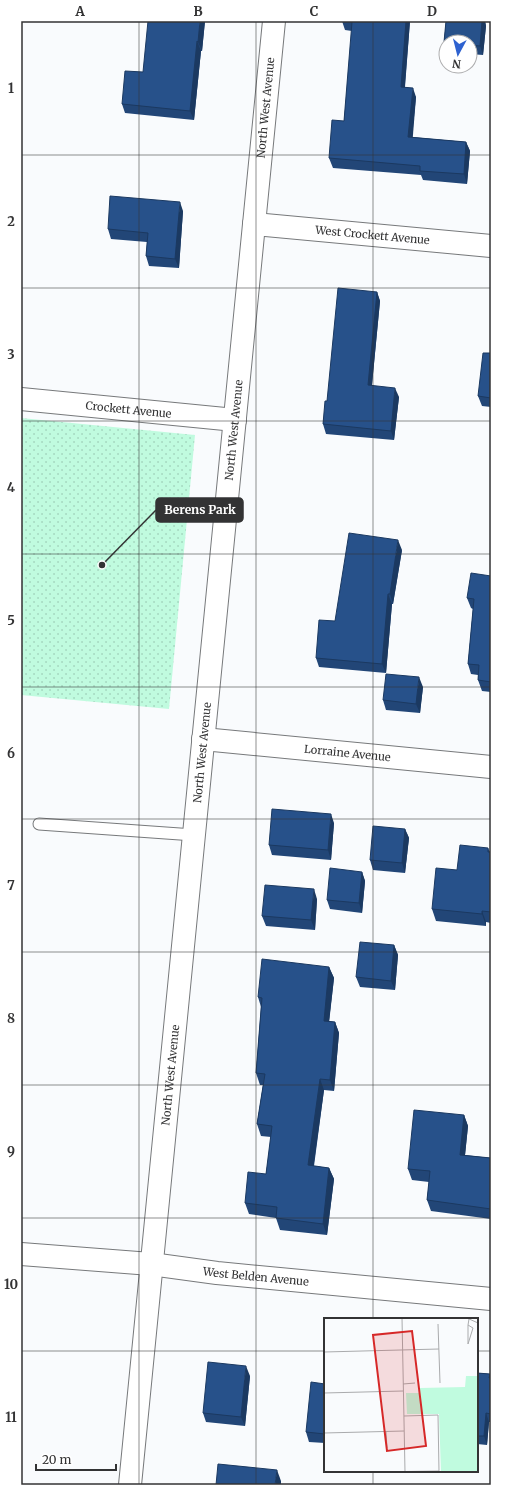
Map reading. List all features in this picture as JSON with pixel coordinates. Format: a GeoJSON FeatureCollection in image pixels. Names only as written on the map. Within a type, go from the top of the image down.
{"type":"FeatureCollection","features":[{"type":"Feature","properties":{"kind":"street","name":"North West Avenue"},"geometry":{"type":"LineString","coordinates":[[130,1485],[274,21]]}},
{"type":"Feature","properties":{"kind":"street","name":"West Crockett Avenue"},"geometry":{"type":"LineString","coordinates":[[254,224],[491,241]]}},
{"type":"Feature","properties":{"kind":"street","name":"Crockett Avenue"},"geometry":{"type":"LineString","coordinates":[[21,399],[235,420]]}},
{"type":"Feature","properties":{"kind":"street","name":"Lorraine Avenue"},"geometry":{"type":"LineString","coordinates":[[203,739],[491,767]]}},
{"type":"Feature","properties":{"kind":"street","name":"West Belden Avenue"},"geometry":{"type":"LineString","coordinates":[[21,1254],[151,1264],[217,1273],[491,1299]]}},
{"type":"Feature","properties":{"kind":"lane"},"geometry":{"type":"LineString","coordinates":[[39,824],[194,835]]}},
{"type":"Feature","properties":{"kind":"green space"},"geometry":{"type":"Polygon","coordinates":[[[21,418],[195,435],[169,709],[21,695],[21,418]]]}},
{"type":"Feature","properties":{"kind":"building"},"geometry":{"type":"Polygon","coordinates":[[[148,21],[200,21],[190,111],[122,104],[125,71],[143,72],[148,21]]]}},
{"type":"Feature","properties":{"kind":"building"},"geometry":{"type":"Polygon","coordinates":[[[345,21],[406,21],[401,87],[413,88],[408,137],[466,142],[464,174],[420,171],[420,166],[329,158],[332,120],[344,121],[352,22],[345,21]]]}},
{"type":"Feature","properties":{"kind":"building"},"geometry":{"type":"Polygon","coordinates":[[[446,21],[482,21],[480,46],[478,46],[478,34],[445,34],[446,21]]]}},
{"type":"Feature","properties":{"kind":"building"},"geometry":{"type":"Polygon","coordinates":[[[110,196],[180,202],[175,259],[146,256],[148,233],[108,229],[110,196]]]}},
{"type":"Feature","properties":{"kind":"building"},"geometry":{"type":"Polygon","coordinates":[[[338,288],[377,292],[368,385],[395,388],[391,431],[323,424],[325,401],[327,401],[338,288]]]}},
{"type":"Feature","properties":{"kind":"building"},"geometry":{"type":"Polygon","coordinates":[[[483,353],[491,353],[491,398],[478,396],[483,353]]]}},
{"type":"Feature","properties":{"kind":"building"},"geometry":{"type":"Polygon","coordinates":[[[349,533],[398,540],[390,594],[388,594],[382,664],[316,658],[319,620],[335,621],[349,533]]]}},
{"type":"Feature","properties":{"kind":"building"},"geometry":{"type":"Polygon","coordinates":[[[471,573],[491,576],[491,682],[478,680],[479,665],[468,664],[474,599],[467,598],[471,573]]]}},
{"type":"Feature","properties":{"kind":"building"},"geometry":{"type":"Polygon","coordinates":[[[386,674],[419,677],[416,704],[383,700],[386,674]]]}},
{"type":"Feature","properties":{"kind":"building"},"geometry":{"type":"Polygon","coordinates":[[[272,809],[331,814],[328,850],[269,845],[272,809]]]}},
{"type":"Feature","properties":{"kind":"building"},"geometry":{"type":"Polygon","coordinates":[[[373,826],[405,829],[402,863],[370,860],[373,826]]]}},
{"type":"Feature","properties":{"kind":"building"},"geometry":{"type":"Polygon","coordinates":[[[460,845],[488,848],[488,852],[491,852],[491,912],[482,911],[482,914],[432,909],[436,868],[457,870],[460,845]]]}},
{"type":"Feature","properties":{"kind":"building"},"geometry":{"type":"Polygon","coordinates":[[[330,868],[362,872],[359,903],[327,900],[330,868]]]}},
{"type":"Feature","properties":{"kind":"building"},"geometry":{"type":"Polygon","coordinates":[[[265,885],[314,889],[311,920],[262,916],[265,885]]]}},
{"type":"Feature","properties":{"kind":"building"},"geometry":{"type":"Polygon","coordinates":[[[360,942],[394,945],[391,981],[356,977],[360,942]]]}},
{"type":"Feature","properties":{"kind":"building"},"geometry":{"type":"Polygon","coordinates":[[[262,959],[329,967],[324,1021],[335,1022],[330,1080],[320,1079],[308,1165],[329,1168],[323,1224],[276,1218],[277,1207],[245,1203],[248,1172],[266,1174],[272,1126],[257,1124],[265,1074],[256,1073],[262,998],[258,997],[262,959]]]}},
{"type":"Feature","properties":{"kind":"building"},"geometry":{"type":"Polygon","coordinates":[[[414,1110],[464,1115],[460,1155],[491,1158],[491,1209],[427,1200],[430,1171],[408,1169],[414,1110]]]}},
{"type":"Feature","properties":{"kind":"building"},"geometry":{"type":"Polygon","coordinates":[[[208,1362],[246,1366],[241,1417],[203,1413],[208,1362]]]}},
{"type":"Feature","properties":{"kind":"building"},"geometry":{"type":"Polygon","coordinates":[[[478,1373],[490,1374],[489,1378],[491,1378],[491,1414],[486,1413],[484,1436],[478,1436],[478,1373]]]}},
{"type":"Feature","properties":{"kind":"building"},"geometry":{"type":"Polygon","coordinates":[[[311,1382],[324,1384],[324,1434],[306,1432],[311,1382]]]}},
{"type":"Feature","properties":{"kind":"building"},"geometry":{"type":"Polygon","coordinates":[[[218,1464],[277,1470],[275,1485],[216,1485],[218,1464]]]}},
{"type":"Feature","properties":{"kind":"place","name":"Berens Park"},"geometry":{"type":"Point","coordinates":[102,565]}}]}
